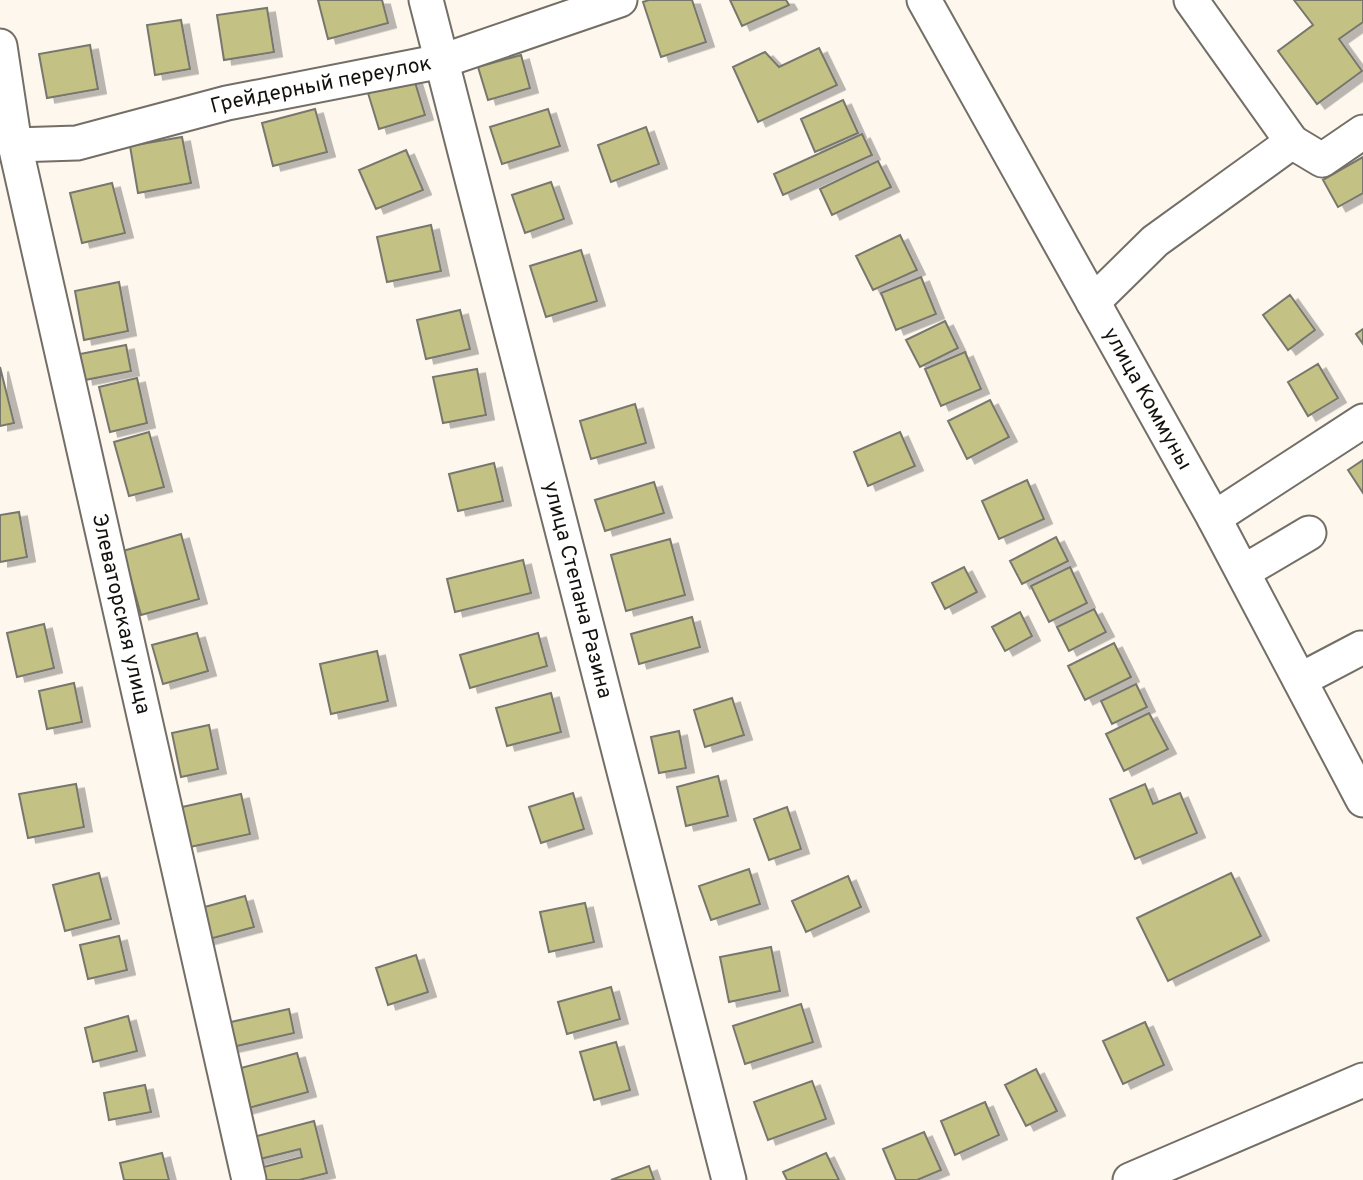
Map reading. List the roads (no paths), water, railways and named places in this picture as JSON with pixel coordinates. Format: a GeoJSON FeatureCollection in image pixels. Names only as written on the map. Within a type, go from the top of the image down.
{"type":"FeatureCollection","features":[{"type":"Feature","properties":{"kind":"street","name":"улица Степана Разина"},"geometry":{"type":"LineString","coordinates":[[426,0],[729,1180]]}},
{"type":"Feature","properties":{"kind":"street","name":"Грейдерный переулок"},"geometry":{"type":"LineString","coordinates":[[15,145],[77,143],[227,103],[442,61],[620,0]]}},
{"type":"Feature","properties":{"kind":"street","name":"улица Коммуны"},"geometry":{"type":"LineString","coordinates":[[924,0],[1214,518],[1363,800]]}},
{"type":"Feature","properties":{"kind":"street"},"geometry":{"type":"LineString","coordinates":[[1191,0],[1292,142],[1322,160],[1363,132]]}},
{"type":"Feature","properties":{"kind":"street","name":"Элеваторская улица"},"geometry":{"type":"LineString","coordinates":[[0,46],[15,145],[249,1180]]}},
{"type":"Feature","properties":{"kind":"street"},"geometry":{"type":"LineString","coordinates":[[1093,302],[1155,241],[1292,142]]}},
{"type":"Feature","properties":{"kind":"street"},"geometry":{"type":"LineString","coordinates":[[1214,518],[1363,421]]}},
{"type":"Feature","properties":{"kind":"street"},"geometry":{"type":"LineString","coordinates":[[1243,572],[1309,533]]}},
{"type":"Feature","properties":{"kind":"street"},"geometry":{"type":"LineString","coordinates":[[1300,680],[1362,648]]}},
{"type":"Feature","properties":{"kind":"street"},"geometry":{"type":"LineString","coordinates":[[1130,1180],[1363,1080]]}}]}
